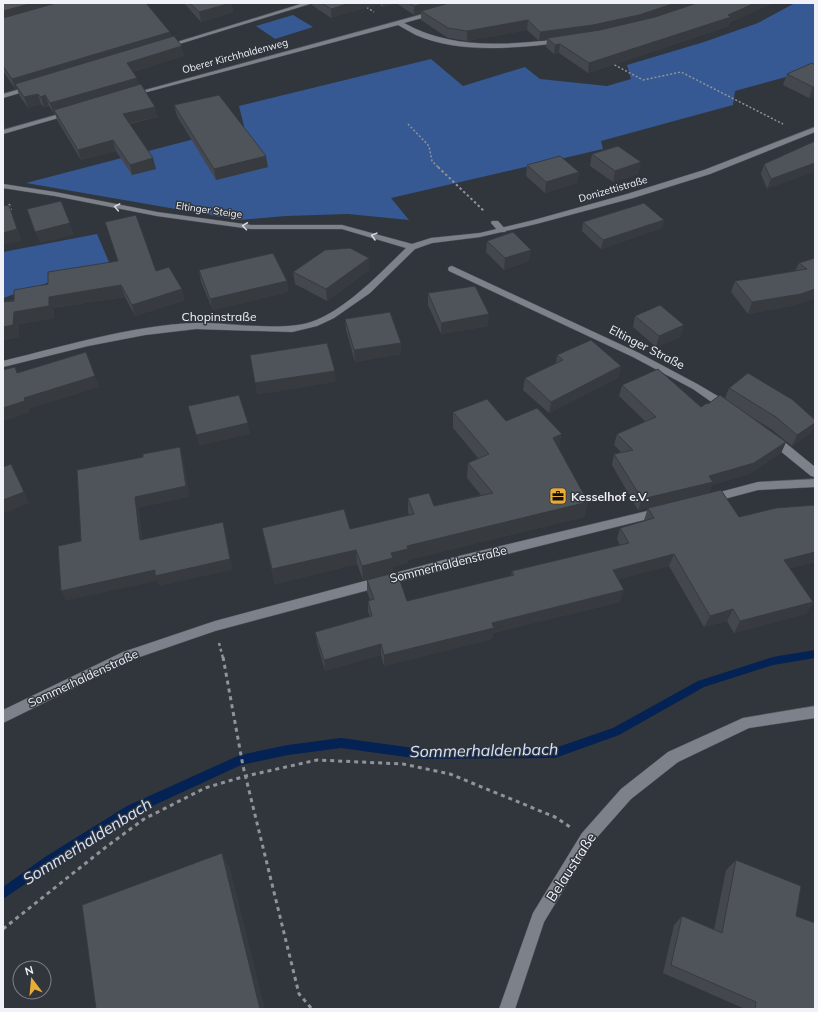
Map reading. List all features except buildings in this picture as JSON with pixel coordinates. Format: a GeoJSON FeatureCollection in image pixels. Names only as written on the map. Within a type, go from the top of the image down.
{"type":"FeatureCollection","features":[{"type":"Feature","properties":{"kind":"street"},"geometry":{"type":"LineString","coordinates":[[153,50],[310,3]]}},
{"type":"Feature","properties":{"kind":"street","name":"Oberer Kirchhaldenweg"},"geometry":{"type":"LineString","coordinates":[[123,97],[397,22],[443,11]]}},
{"type":"Feature","properties":{"kind":"street"},"geometry":{"type":"LineString","coordinates":[[397,22],[420,34],[446,41],[468,44],[493,46],[564,41]]}},
{"type":"Feature","properties":{"kind":"street"},"geometry":{"type":"LineString","coordinates":[[3,96],[41,85]]}},
{"type":"Feature","properties":{"kind":"street"},"geometry":{"type":"LineString","coordinates":[[3,132],[78,110]]}},
{"type":"Feature","properties":{"kind":"street","name":"Donizettistraße"},"geometry":{"type":"LineString","coordinates":[[412,247],[431,241],[480,235],[502,230],[630,196],[707,172],[815,129]]}},
{"type":"Feature","properties":{"kind":"street","name":"Eltinger Steige"},"geometry":{"type":"LineString","coordinates":[[3,186],[55,194],[157,214],[252,227],[342,227],[412,247]]}},
{"type":"Feature","properties":{"kind":"street"},"geometry":{"type":"LineString","coordinates":[[495,223],[502,230]]}},
{"type":"Feature","properties":{"kind":"street","name":"Chopinstraße"},"geometry":{"type":"LineString","coordinates":[[3,364],[88,343],[145,332],[196,326],[292,329],[314,324],[331,316],[367,291],[412,247]]}},
{"type":"Feature","properties":{"kind":"street","name":"Eltinger Straße"},"geometry":{"type":"LineString","coordinates":[[452,268],[636,355],[696,387],[734,412]]}},
{"type":"Feature","properties":{"kind":"street"},"geometry":{"type":"LineString","coordinates":[[766,433],[815,473]]}},
{"type":"Feature","properties":{"kind":"street"},"geometry":{"type":"LineString","coordinates":[[696,502],[758,486],[815,483]]}},
{"type":"Feature","properties":{"kind":"street","name":"Sommerhaldenstraße"},"geometry":{"type":"LineString","coordinates":[[3,717],[127,656],[215,626],[455,562],[673,508]]}},
{"type":"Feature","properties":{"kind":"street","name":"Belaustraße"},"geometry":{"type":"LineString","coordinates":[[507,1009],[538,918],[587,838],[626,794],[673,757],[748,722],[815,712]]}},
{"type":"Feature","properties":{"kind":"path"},"geometry":{"type":"LineString","coordinates":[[610,63],[643,80],[681,72],[803,134]]}},
{"type":"Feature","properties":{"kind":"path"},"geometry":{"type":"LineString","coordinates":[[408,124],[429,146],[432,161],[495,223]]}},
{"type":"Feature","properties":{"kind":"path"},"geometry":{"type":"LineString","coordinates":[[215,626],[226,671],[243,766],[299,994],[312,1009]]}},
{"type":"Feature","properties":{"kind":"path"},"geometry":{"type":"LineString","coordinates":[[3,929],[106,847],[144,819],[205,788],[246,776],[317,760],[403,764],[450,774],[555,817],[587,838]]}},
{"type":"Feature","properties":{"kind":"shaded area"},"geometry":{"type":"Polygon","coordinates":[[[795,3],[815,3],[815,69],[735,91],[733,105],[601,141],[603,149],[391,198],[409,220],[348,214],[286,216],[239,220],[26,183],[244,126],[239,106],[431,59],[463,86],[525,67],[540,79],[607,86],[631,79],[627,65],[704,42],[758,23],[795,3]]]}},
{"type":"Feature","properties":{"kind":"shaded area"},"geometry":{"type":"Polygon","coordinates":[[[293,15],[313,27],[275,39],[256,26],[293,15]]]}},
{"type":"Feature","properties":{"kind":"shaded area"},"geometry":{"type":"Polygon","coordinates":[[[97,234],[109,262],[3,298],[3,252],[97,234]]]}},
{"type":"Feature","properties":{"kind":"waterway","name":"Sommerhaldenbach"},"geometry":{"type":"LineString","coordinates":[[3,894],[49,861],[131,810],[240,760],[288,750],[341,743],[421,754],[555,753],[616,732],[701,684],[773,661],[815,654]]}},
{"type":"Feature","properties":{"kind":"place","name":"Kesselhof e.V."},"geometry":{"type":"Point","coordinates":[558,496]}}]}
